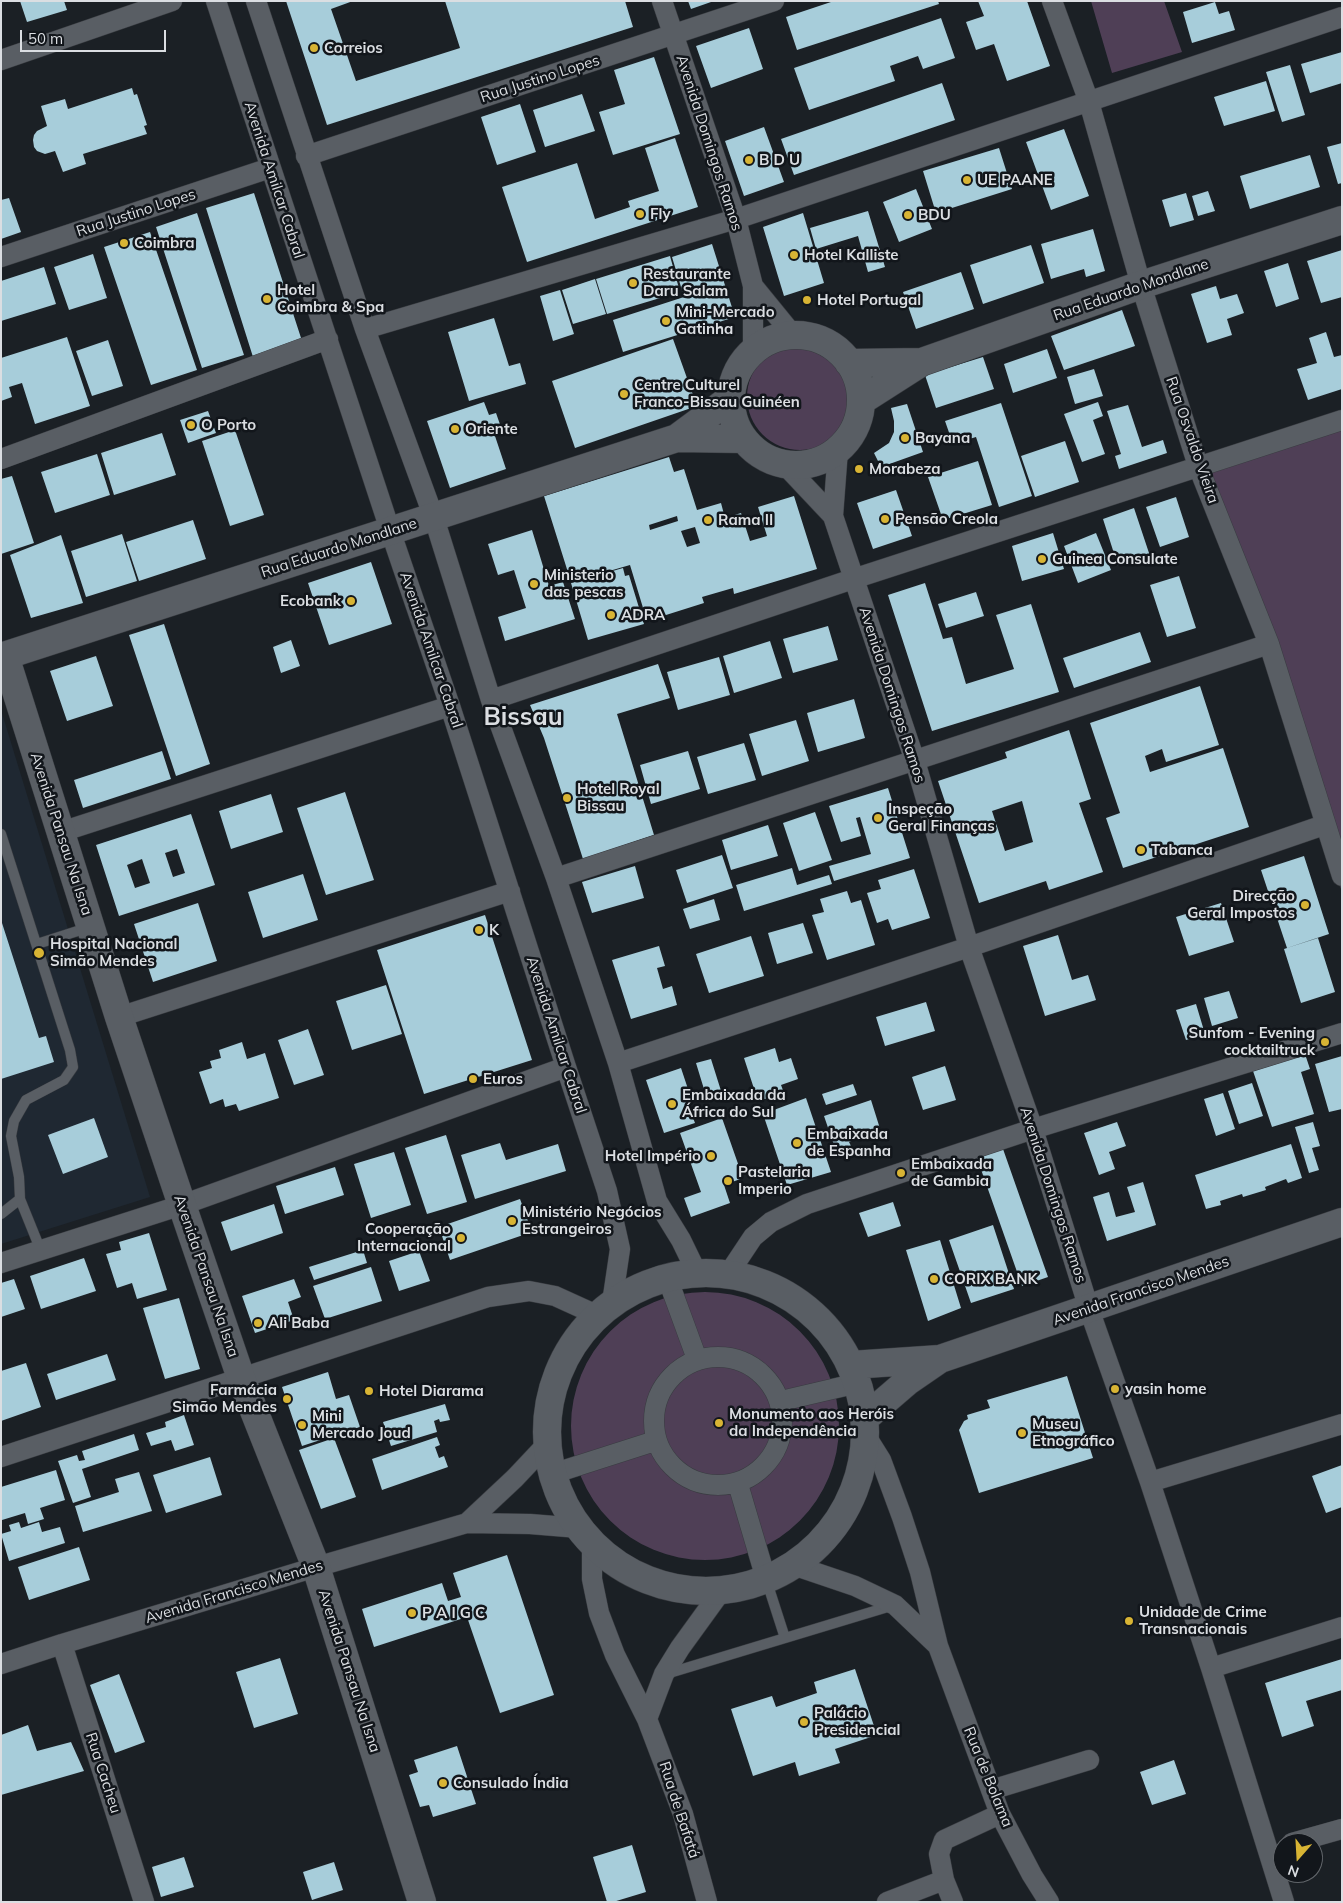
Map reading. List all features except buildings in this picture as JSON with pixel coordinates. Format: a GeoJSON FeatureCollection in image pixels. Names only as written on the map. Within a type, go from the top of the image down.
{"type":"FeatureCollection","features":[{"type":"Feature","properties":{"kind":"street"},"geometry":{"type":"LineString","coordinates":[[1,60],[172,1]]}},
{"type":"Feature","properties":{"kind":"street","name":"Avenida Amilcar Cabral"},"geometry":{"type":"LineString","coordinates":[[216,1],[390,530],[450,706],[607,1191],[620,1249],[605,1309]]}},
{"type":"Feature","properties":{"kind":"street"},"geometry":{"type":"LineString","coordinates":[[256,1],[306,156],[434,518],[492,700],[556,878],[618,1063],[657,1201],[681,1240],[697,1273]]}},
{"type":"Feature","properties":{"kind":"street","name":"Avenida Domingos Ramos"},"geometry":{"type":"LineString","coordinates":[[662,1],[736,219],[753,286],[753,351]]}},
{"type":"Feature","properties":{"kind":"street","name":"Rua Justino Lopes"},"geometry":{"type":"LineString","coordinates":[[306,156],[774,1]]}},
{"type":"Feature","properties":{"kind":"street","name":"Rua Osvaldo Vieira"},"geometry":{"type":"LineString","coordinates":[[1052,1],[1089,102],[1141,285],[1198,466],[1269,644],[1324,825],[1342,876]]}},
{"type":"Feature","properties":{"kind":"street"},"geometry":{"type":"LineString","coordinates":[[366,329],[736,219],[1342,17]]}},
{"type":"Feature","properties":{"kind":"street","name":"Rua Justino Lopes"},"geometry":{"type":"LineString","coordinates":[[1,257],[270,168]]}},
{"type":"Feature","properties":{"kind":"street","name":"Rua Eduardo Mondlane"},"geometry":{"type":"LineString","coordinates":[[861,401],[922,362],[1141,285],[1342,220]]}},
{"type":"Feature","properties":{"kind":"street","name":"Avenida Domingos Ramos"},"geometry":{"type":"LineString","coordinates":[[753,286],[793,335]]}},
{"type":"Feature","properties":{"kind":"street"},"geometry":{"type":"LineString","coordinates":[[793,335],[825,342],[838,351],[849,363],[859,384],[861,401],[858,420],[850,436],[838,450],[825,458],[805,464],[784,464],[769,459],[756,451],[744,439],[735,423],[731,398],[732,385],[737,372],[753,351],[775,338],[793,335]]}},
{"type":"Feature","properties":{"kind":"street"},"geometry":{"type":"LineString","coordinates":[[1,459],[328,339]]}},
{"type":"Feature","properties":{"kind":"street","name":"Rua Eduardo Mondlane"},"geometry":{"type":"LineString","coordinates":[[849,363],[922,362]]}},
{"type":"Feature","properties":{"kind":"street","name":"Rua Eduardo Mondlane"},"geometry":{"type":"LineString","coordinates":[[2,653],[390,530],[434,518],[677,438],[731,398]]}},
{"type":"Feature","properties":{"kind":"street"},"geometry":{"type":"LineString","coordinates":[[492,700],[852,579],[1342,420]]}},
{"type":"Feature","properties":{"kind":"street","name":"Rua Eduardo Mondlane"},"geometry":{"type":"LineString","coordinates":[[677,438],[744,439]]}},
{"type":"Feature","properties":{"kind":"street","name":"Avenida Domingos Ramos"},"geometry":{"type":"LineString","coordinates":[[838,450],[833,516],[852,579],[915,761],[970,947],[1033,1130],[1089,1309],[1150,1482],[1211,1668],[1273,1842]]}},
{"type":"Feature","properties":{"kind":"street","name":"Avenida Domingos Ramos"},"geometry":{"type":"LineString","coordinates":[[784,464],[833,516]]}},
{"type":"Feature","properties":{"kind":"street"},"geometry":{"type":"LineString","coordinates":[[556,878],[1269,644]]}},
{"type":"Feature","properties":{"kind":"street","name":"Avenida Pansau Na Isna"},"geometry":{"type":"LineString","coordinates":[[2,653],[120,1017],[241,1378],[316,1567],[422,1902]]}},
{"type":"Feature","properties":{"kind":"street"},"geometry":{"type":"LineString","coordinates":[[61,832],[450,706]]}},
{"type":"Feature","properties":{"kind":"street"},"geometry":{"type":"LineString","coordinates":[[618,1063],[970,947],[1324,825]]}},
{"type":"Feature","properties":{"kind":"street"},"geometry":{"type":"LineString","coordinates":[[120,1017],[510,891]]}},
{"type":"Feature","properties":{"kind":"street"},"geometry":{"type":"LineString","coordinates":[[727,1276],[752,1237],[771,1222],[807,1204],[1033,1130],[1342,1033]]}},
{"type":"Feature","properties":{"kind":"street"},"geometry":{"type":"LineString","coordinates":[[1,1263],[182,1205],[566,1068]]}},
{"type":"Feature","properties":{"kind":"street","name":"Avenida Francisco Mendes"},"geometry":{"type":"LineString","coordinates":[[940,1359],[1342,1222]]}},
{"type":"Feature","properties":{"kind":"street"},"geometry":{"type":"LineString","coordinates":[[697,1273],[727,1276],[744,1278],[788,1296],[825,1326],[854,1374],[865,1427],[860,1474],[846,1510],[823,1540],[793,1565],[766,1579],[722,1590],[693,1590],[665,1585],[638,1575],[613,1561],[585,1535],[563,1502],[552,1474],[547,1444],[549,1403],[561,1365],[583,1330],[605,1309],[639,1288],[667,1278],[697,1273]]}},
{"type":"Feature","properties":{"kind":"street"},"geometry":{"type":"LineString","coordinates":[[667,1278],[697,1358]]}},
{"type":"Feature","properties":{"kind":"street"},"geometry":{"type":"LineString","coordinates":[[1,1457],[488,1296],[529,1291],[605,1309]]}},
{"type":"Feature","properties":{"kind":"street"},"geometry":{"type":"LineString","coordinates":[[732,1357],[762,1373],[780,1401],[782,1435],[771,1458],[767,1465],[738,1484],[704,1485],[689,1478],[674,1470],[655,1441],[653,1407],[668,1377],[697,1358],[732,1357]]}},
{"type":"Feature","properties":{"kind":"street"},"geometry":{"type":"LineString","coordinates":[[780,1401],[886,1361],[940,1359]]}},
{"type":"Feature","properties":{"kind":"street"},"geometry":{"type":"LineString","coordinates":[[865,1427],[908,1382],[940,1359]]}},
{"type":"Feature","properties":{"kind":"street"},"geometry":{"type":"LineString","coordinates":[[1150,1482],[1342,1424]]}},
{"type":"Feature","properties":{"kind":"street","name":"Rua de Bolama"},"geometry":{"type":"LineString","coordinates":[[865,1427],[881,1460],[902,1516],[920,1572],[938,1646],[1000,1814],[1032,1876],[1050,1902]]}},
{"type":"Feature","properties":{"kind":"street"},"geometry":{"type":"LineString","coordinates":[[552,1474],[655,1441]]}},
{"type":"Feature","properties":{"kind":"street"},"geometry":{"type":"LineString","coordinates":[[468,1523],[547,1444]]}},
{"type":"Feature","properties":{"kind":"street"},"geometry":{"type":"LineString","coordinates":[[738,1484],[766,1579]]}},
{"type":"Feature","properties":{"kind":"street"},"geometry":{"type":"LineString","coordinates":[[468,1523],[530,1524],[585,1535]]}},
{"type":"Feature","properties":{"kind":"street","name":"Avenida Francisco Mendes"},"geometry":{"type":"LineString","coordinates":[[1,1664],[316,1567],[468,1523]]}},
{"type":"Feature","properties":{"kind":"street","name":"Rua de Bafatá"},"geometry":{"type":"LineString","coordinates":[[585,1535],[599,1613],[615,1655],[647,1719],[683,1814],[707,1902]]}},
{"type":"Feature","properties":{"kind":"street","name":"Rua de Bolama"},"geometry":{"type":"LineString","coordinates":[[793,1565],[855,1586],[895,1605],[938,1646]]}},
{"type":"Feature","properties":{"kind":"street"},"geometry":{"type":"LineString","coordinates":[[647,1719],[664,1674],[680,1648],[722,1590]]}},
{"type":"Feature","properties":{"kind":"street"},"geometry":{"type":"LineString","coordinates":[[1211,1668],[1342,1627]]}},
{"type":"Feature","properties":{"kind":"street","name":"Rua Cacheu"},"geometry":{"type":"LineString","coordinates":[[62,1644],[144,1902]]}},
{"type":"Feature","properties":{"kind":"street"},"geometry":{"type":"LineString","coordinates":[[991,1790],[1089,1760]]}},
{"type":"Feature","properties":{"kind":"street"},"geometry":{"type":"LineString","coordinates":[[952,1902],[944,1880],[939,1854],[944,1840],[1000,1814]]}},
{"type":"Feature","properties":{"kind":"street"},"geometry":{"type":"LineString","coordinates":[[1323,1834],[1342,1828]]}},
{"type":"Feature","properties":{"kind":"street"},"geometry":{"type":"LineString","coordinates":[[887,1902],[944,1880]]}},
{"type":"Feature","properties":{"kind":"street","name":"Avenida Domingos Ramos"},"geometry":{"type":"LineString","coordinates":[[1281,1883],[1284,1902]]}},
{"type":"Feature","properties":{"kind":"lane"},"geometry":{"type":"LineString","coordinates":[[1,834],[70,1050],[73,1067],[64,1080],[26,1100],[14,1121],[11,1136],[19,1177],[20,1199],[41,1250]]}},
{"type":"Feature","properties":{"kind":"lane"},"geometry":{"type":"LineString","coordinates":[[36,944],[91,926]]}},
{"type":"Feature","properties":{"kind":"lane"},"geometry":{"type":"LineString","coordinates":[[1,1214],[20,1199]]}},
{"type":"Feature","properties":{"kind":"lane"},"geometry":{"type":"LineString","coordinates":[[766,1579],[785,1638]]}},
{"type":"Feature","properties":{"kind":"lane"},"geometry":{"type":"LineString","coordinates":[[664,1674],[895,1605]]}},
{"type":"Feature","properties":{"kind":"shaded area"},"geometry":{"type":"Polygon","coordinates":[[[1091,1],[1164,1],[1182,52],[1112,73],[1091,1]]]}},
{"type":"Feature","properties":{"kind":"shaded area"},"geometry":{"type":"Polygon","coordinates":[[[800,344],[820,348],[838,359],[849,377],[853,397],[849,417],[838,435],[820,446],[800,450],[780,446],[762,435],[751,417],[747,397],[751,377],[762,359],[780,348],[800,344]]]}},
{"type":"Feature","properties":{"kind":"shaded area"},"geometry":{"type":"Polygon","coordinates":[[[1342,422],[1342,892],[1202,467],[1342,422]]]}},
{"type":"Feature","properties":{"kind":"shaded area","name":"Hospital Nacional Simão Mendes"},"geometry":{"type":"Polygon","coordinates":[[[1,710],[150,1197],[1,1244],[1,710]]]}},
{"type":"Feature","properties":{"kind":"shaded area"},"geometry":{"type":"Polygon","coordinates":[[[705,1292],[731,1295],[756,1302],[779,1315],[800,1331],[816,1352],[829,1375],[836,1400],[839,1426],[836,1452],[829,1477],[816,1500],[800,1521],[779,1537],[756,1550],[731,1557],[705,1560],[679,1557],[654,1550],[631,1537],[610,1521],[594,1500],[581,1477],[574,1452],[571,1426],[574,1400],[581,1375],[594,1352],[610,1331],[631,1315],[654,1302],[679,1295],[705,1292]]]}},
{"type":"Feature","properties":{"kind":"place","name":"Correios"},"geometry":{"type":"Point","coordinates":[314,48]}},
{"type":"Feature","properties":{"kind":"place","name":"B D U"},"geometry":{"type":"Point","coordinates":[749,160]}},
{"type":"Feature","properties":{"kind":"place","name":"UE PAANE"},"geometry":{"type":"Point","coordinates":[967,180]}},
{"type":"Feature","properties":{"kind":"place","name":"Fly"},"geometry":{"type":"Point","coordinates":[640,214]}},
{"type":"Feature","properties":{"kind":"place","name":"BDU"},"geometry":{"type":"Point","coordinates":[908,215]}},
{"type":"Feature","properties":{"kind":"place","name":"Coimbra"},"geometry":{"type":"Point","coordinates":[124,243]}},
{"type":"Feature","properties":{"kind":"place","name":"Hotel Kalliste"},"geometry":{"type":"Point","coordinates":[794,255]}},
{"type":"Feature","properties":{"kind":"place","name":"Restaurante Daru Salam"},"geometry":{"type":"Point","coordinates":[633,283]}},
{"type":"Feature","properties":{"kind":"place","name":"Hotel Coimbra & Spa"},"geometry":{"type":"Point","coordinates":[267,299]}},
{"type":"Feature","properties":{"kind":"place","name":"Hotel Portugal"},"geometry":{"type":"Point","coordinates":[807,300]}},
{"type":"Feature","properties":{"kind":"place","name":"Mini-Mercado Gatinha"},"geometry":{"type":"Point","coordinates":[666,321]}},
{"type":"Feature","properties":{"kind":"place","name":"Centre Culturel Franco-Bissau Guinéen"},"geometry":{"type":"Point","coordinates":[624,394]}},
{"type":"Feature","properties":{"kind":"place","name":"O Porto"},"geometry":{"type":"Point","coordinates":[191,425]}},
{"type":"Feature","properties":{"kind":"place","name":"Oriente"},"geometry":{"type":"Point","coordinates":[455,429]}},
{"type":"Feature","properties":{"kind":"place","name":"Bayana"},"geometry":{"type":"Point","coordinates":[905,438]}},
{"type":"Feature","properties":{"kind":"place","name":"Morabeza"},"geometry":{"type":"Point","coordinates":[859,469]}},
{"type":"Feature","properties":{"kind":"place","name":"Pensão Creola"},"geometry":{"type":"Point","coordinates":[885,519]}},
{"type":"Feature","properties":{"kind":"place","name":"Rama II"},"geometry":{"type":"Point","coordinates":[708,520]}},
{"type":"Feature","properties":{"kind":"place","name":"Guinea Consulate"},"geometry":{"type":"Point","coordinates":[1042,559]}},
{"type":"Feature","properties":{"kind":"place","name":"Ministerio das pescas"},"geometry":{"type":"Point","coordinates":[534,584]}},
{"type":"Feature","properties":{"kind":"place","name":"Ecobank"},"geometry":{"type":"Point","coordinates":[351,601]}},
{"type":"Feature","properties":{"kind":"place","name":"ADRA"},"geometry":{"type":"Point","coordinates":[611,615]}},
{"type":"Feature","properties":{"kind":"place","name":"Hotel Royal Bissau"},"geometry":{"type":"Point","coordinates":[567,798]}},
{"type":"Feature","properties":{"kind":"place","name":"Inspeção Geral Finanças"},"geometry":{"type":"Point","coordinates":[878,818]}},
{"type":"Feature","properties":{"kind":"place","name":"Tabanca"},"geometry":{"type":"Point","coordinates":[1141,850]}},
{"type":"Feature","properties":{"kind":"place","name":"Direcção Geral Impostos"},"geometry":{"type":"Point","coordinates":[1305,905]}},
{"type":"Feature","properties":{"kind":"place","name":"K"},"geometry":{"type":"Point","coordinates":[479,930]}},
{"type":"Feature","properties":{"kind":"place","name":"Hospital Nacional Simão Mendes"},"geometry":{"type":"Point","coordinates":[39,953]}},
{"type":"Feature","properties":{"kind":"place","name":"Sunfom - Evening cocktailtruck"},"geometry":{"type":"Point","coordinates":[1325,1042]}},
{"type":"Feature","properties":{"kind":"place","name":"Euros"},"geometry":{"type":"Point","coordinates":[473,1079]}},
{"type":"Feature","properties":{"kind":"place","name":"Embaixada da África do Sul"},"geometry":{"type":"Point","coordinates":[672,1104]}},
{"type":"Feature","properties":{"kind":"place","name":"Embaixada de Espanha"},"geometry":{"type":"Point","coordinates":[797,1143]}},
{"type":"Feature","properties":{"kind":"place","name":"Hotel Império"},"geometry":{"type":"Point","coordinates":[711,1156]}},
{"type":"Feature","properties":{"kind":"place","name":"Embaixada de Gambia"},"geometry":{"type":"Point","coordinates":[901,1173]}},
{"type":"Feature","properties":{"kind":"place","name":"Pastelaria Imperio"},"geometry":{"type":"Point","coordinates":[728,1181]}},
{"type":"Feature","properties":{"kind":"place","name":"Ministério Negócios Estrangeiros"},"geometry":{"type":"Point","coordinates":[512,1221]}},
{"type":"Feature","properties":{"kind":"place","name":"Cooperação Internacional"},"geometry":{"type":"Point","coordinates":[461,1238]}},
{"type":"Feature","properties":{"kind":"place","name":"CORIX BANK"},"geometry":{"type":"Point","coordinates":[934,1279]}},
{"type":"Feature","properties":{"kind":"place","name":"Ali Baba"},"geometry":{"type":"Point","coordinates":[258,1323]}},
{"type":"Feature","properties":{"kind":"place","name":"yasin home"},"geometry":{"type":"Point","coordinates":[1115,1389]}},
{"type":"Feature","properties":{"kind":"place","name":"Hotel Diarama"},"geometry":{"type":"Point","coordinates":[369,1391]}},
{"type":"Feature","properties":{"kind":"place","name":"Farmácia Simão Mendes"},"geometry":{"type":"Point","coordinates":[287,1399]}},
{"type":"Feature","properties":{"kind":"place","name":"Monumento aos Heróis da Independência"},"geometry":{"type":"Point","coordinates":[719,1423]}},
{"type":"Feature","properties":{"kind":"place","name":"Mini Mercado Joud"},"geometry":{"type":"Point","coordinates":[302,1425]}},
{"type":"Feature","properties":{"kind":"place","name":"Museu Etnográfico"},"geometry":{"type":"Point","coordinates":[1022,1433]}},
{"type":"Feature","properties":{"kind":"place","name":"P A I G C"},"geometry":{"type":"Point","coordinates":[412,1613]}},
{"type":"Feature","properties":{"kind":"place","name":"Unidade de Crime Transnacionais"},"geometry":{"type":"Point","coordinates":[1129,1621]}},
{"type":"Feature","properties":{"kind":"place","name":"Palácio Presidencial"},"geometry":{"type":"Point","coordinates":[804,1722]}},
{"type":"Feature","properties":{"kind":"place","name":"Consulado Índia"},"geometry":{"type":"Point","coordinates":[443,1783]}},
{"type":"Feature","properties":{"kind":"district","name":"Bissau"},"geometry":{"type":"Point","coordinates":[523,717]}}]}
